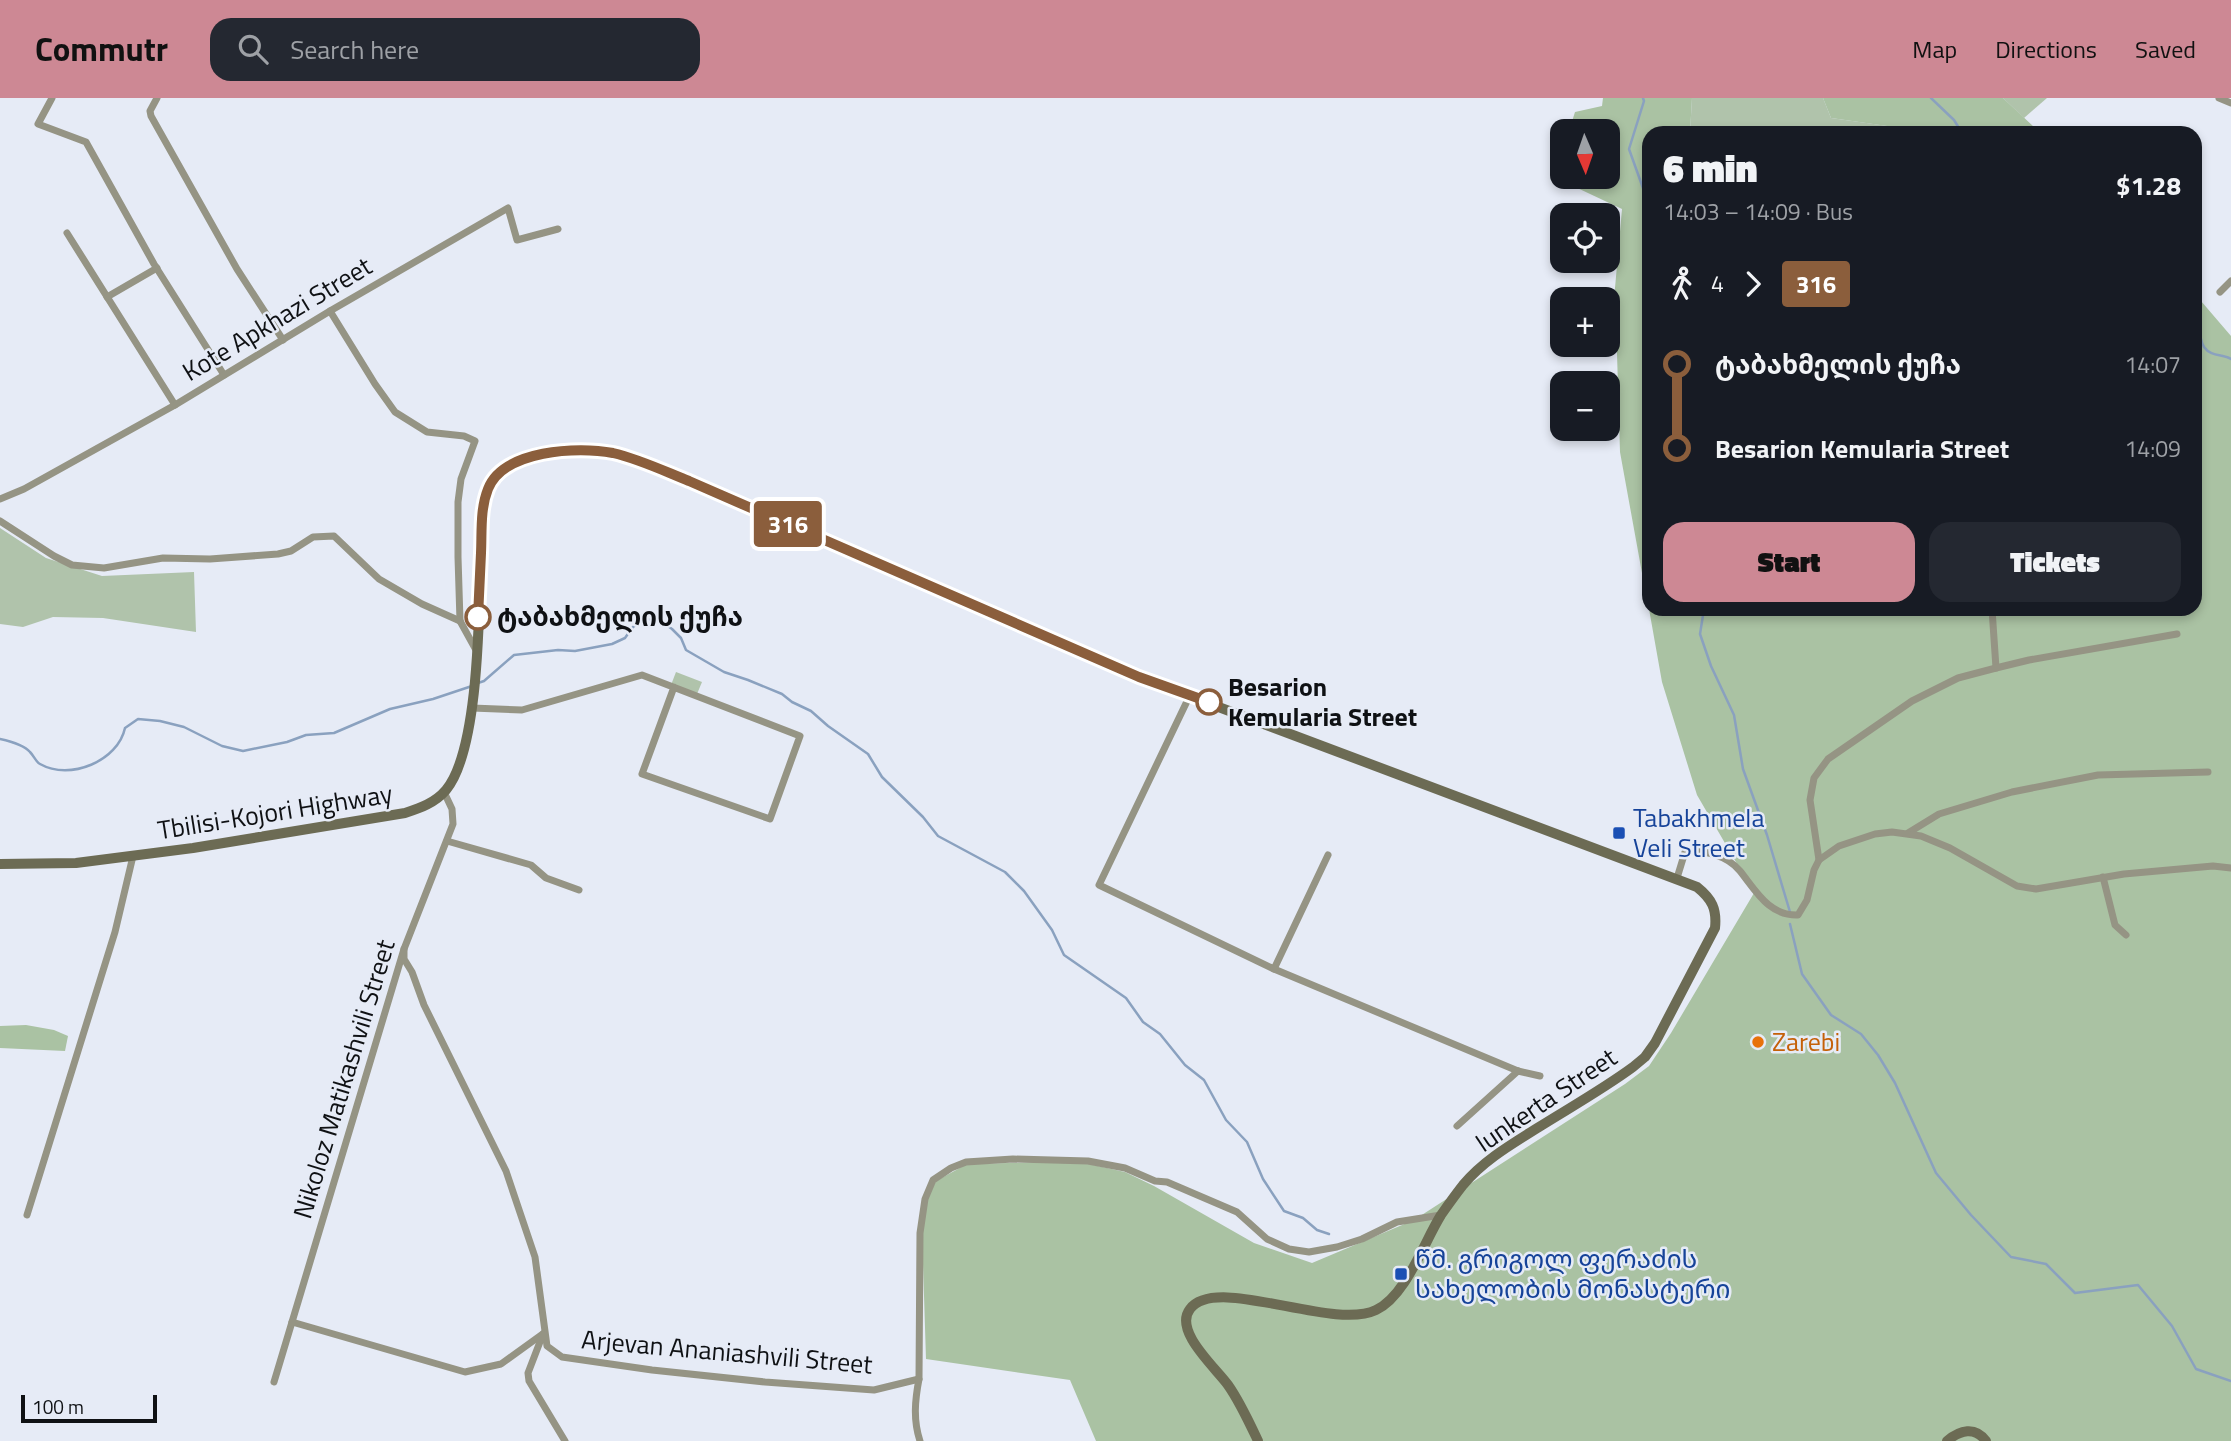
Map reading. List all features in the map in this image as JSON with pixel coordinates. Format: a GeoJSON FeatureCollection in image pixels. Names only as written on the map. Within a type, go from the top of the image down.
{"type":"FeatureCollection","features":[{"type":"Feature","properties":{"kind":"main road"},"geometry":{"type":"LineString","coordinates":[[444,792],[456,772],[472,708],[482,523],[488,488],[506,466],[521,459],[550,453],[613,453],[653,466],[1128,672],[1677,878]]}},
{"type":"Feature","properties":{"kind":"main road","name":"Tbilisi-Kojori Highway"},"geometry":{"type":"LineString","coordinates":[[0,864],[76,863],[133,856],[405,813],[425,806],[444,792]]}},
{"type":"Feature","properties":{"kind":"main road","name":"Iunkerta Street"},"geometry":{"type":"LineString","coordinates":[[1258,1441],[1228,1385],[1190,1337],[1186,1319],[1188,1310],[1207,1298],[1229,1296],[1333,1314],[1360,1315],[1376,1310],[1389,1301],[1402,1284],[1441,1215],[1464,1184],[1500,1152],[1620,1077],[1645,1057],[1656,1044],[1715,928],[1715,909],[1708,896],[1697,887],[1677,878]]}},
{"type":"Feature","properties":{"kind":"main road"},"geometry":{"type":"LineString","coordinates":[[1947,1441],[1962,1432],[1974,1431],[1986,1441]]}},
{"type":"Feature","properties":{"kind":"street"},"geometry":{"type":"LineString","coordinates":[[52,98],[38,124],[86,142],[157,268],[224,375]]}},
{"type":"Feature","properties":{"kind":"street"},"geometry":{"type":"LineString","coordinates":[[157,98],[152,104],[151,117],[237,269],[283,340]]}},
{"type":"Feature","properties":{"kind":"street"},"geometry":{"type":"LineString","coordinates":[[2219,98],[2231,103]]}},
{"type":"Feature","properties":{"kind":"street","name":"Kote Apkhazi Street"},"geometry":{"type":"LineString","coordinates":[[0,499],[24,489],[175,405],[508,208],[517,240],[558,229]]}},
{"type":"Feature","properties":{"kind":"street"},"geometry":{"type":"LineString","coordinates":[[67,233],[175,405]]}},
{"type":"Feature","properties":{"kind":"street"},"geometry":{"type":"LineString","coordinates":[[107,297],[157,268]]}},
{"type":"Feature","properties":{"kind":"street"},"geometry":{"type":"LineString","coordinates":[[2220,292],[2231,281]]}},
{"type":"Feature","properties":{"kind":"street"},"geometry":{"type":"LineString","coordinates":[[330,311],[395,412],[427,432],[464,436],[475,441],[461,479],[458,502],[460,621],[477,651]]}},
{"type":"Feature","properties":{"kind":"street"},"geometry":{"type":"LineString","coordinates":[[0,521],[72,565],[104,568],[163,558],[211,559],[278,554],[291,551],[313,537],[334,536],[379,579],[422,604],[460,621]]}},
{"type":"Feature","properties":{"kind":"street"},"geometry":{"type":"LineString","coordinates":[[1993,616],[1996,668]]}},
{"type":"Feature","properties":{"kind":"street"},"geometry":{"type":"LineString","coordinates":[[1819,860],[1810,800],[1814,778],[1828,759],[1912,701],[1958,678],[1996,668],[2176,634]]}},
{"type":"Feature","properties":{"kind":"street"},"geometry":{"type":"LineString","coordinates":[[472,708],[522,709],[642,675],[674,687],[800,736],[770,819],[642,774],[674,687]]}},
{"type":"Feature","properties":{"kind":"street"},"geometry":{"type":"LineString","coordinates":[[1190,695],[1099,885],[1274,969],[1518,1071],[1540,1076]]}},
{"type":"Feature","properties":{"kind":"street"},"geometry":{"type":"LineString","coordinates":[[1907,834],[1939,814],[2012,792],[2098,775],[2208,772]]}},
{"type":"Feature","properties":{"kind":"street","name":"Nikoloz Matikashvili Street"},"geometry":{"type":"LineString","coordinates":[[274,1382],[404,949],[453,824],[452,809],[444,792]]}},
{"type":"Feature","properties":{"kind":"street"},"geometry":{"type":"LineString","coordinates":[[1677,878],[1685,852],[1704,852],[1722,858],[1739,869],[1753,890],[1770,906],[1787,916],[1798,915],[1807,900],[1819,860],[1839,846],[1864,836],[1892,832],[1921,836],[1950,848],[2017,887],[2036,888],[2103,877],[2213,866],[2231,867]]}},
{"type":"Feature","properties":{"kind":"street"},"geometry":{"type":"LineString","coordinates":[[447,841],[531,865],[546,877],[579,890]]}},
{"type":"Feature","properties":{"kind":"street"},"geometry":{"type":"LineString","coordinates":[[1274,969],[1328,855]]}},
{"type":"Feature","properties":{"kind":"street"},"geometry":{"type":"LineString","coordinates":[[27,1215],[115,932],[133,856]]}},
{"type":"Feature","properties":{"kind":"street"},"geometry":{"type":"LineString","coordinates":[[2103,877],[2115,925],[2126,935]]}},
{"type":"Feature","properties":{"kind":"street"},"geometry":{"type":"LineString","coordinates":[[404,949],[404,959],[412,972],[424,1005],[506,1171],[535,1257],[544,1333],[528,1373],[529,1381],[565,1441]]}},
{"type":"Feature","properties":{"kind":"street"},"geometry":{"type":"LineString","coordinates":[[1457,1126],[1518,1071]]}},
{"type":"Feature","properties":{"kind":"street"},"geometry":{"type":"LineString","coordinates":[[920,1441],[916,1430],[915,1402],[919,1379],[920,1233],[925,1199],[933,1180],[951,1168],[966,1162],[1013,1159],[1088,1161],[1125,1168],[1155,1181],[1167,1182],[1237,1212],[1267,1239],[1289,1249],[1309,1252],[1362,1239],[1397,1222],[1441,1215]]}},
{"type":"Feature","properties":{"kind":"street"},"geometry":{"type":"LineString","coordinates":[[292,1322],[465,1372],[501,1364],[544,1333]]}},
{"type":"Feature","properties":{"kind":"street","name":"Arjevan Ananiashvili Street"},"geometry":{"type":"LineString","coordinates":[[544,1333],[547,1346],[562,1357],[652,1370],[874,1390],[919,1379]]}},
{"type":"Feature","properties":{"kind":"green space"},"geometry":{"type":"Polygon","coordinates":[[[1603,98],[1692,98],[1690,126],[1642,126],[1642,573],[1620,452],[1620,371],[1618,371],[1617,357],[1620,357],[1620,287],[1615,287],[1616,273],[1620,273],[1622,209],[1620,203],[1609,203],[1579,189],[1620,189],[1620,119],[1573,119],[1575,112],[1602,106],[1603,98]]]}},
{"type":"Feature","properties":{"kind":"green space"},"geometry":{"type":"Polygon","coordinates":[[[1692,98],[1823,98],[1831,118],[1888,126],[1690,126],[1692,98]]]}},
{"type":"Feature","properties":{"kind":"green space"},"geometry":{"type":"Polygon","coordinates":[[[1823,98],[2003,98],[2033,126],[1887,126],[1831,118],[1823,98]]]}},
{"type":"Feature","properties":{"kind":"green space"},"geometry":{"type":"Polygon","coordinates":[[[2003,98],[2047,98],[2024,118],[2003,98]]]}},
{"type":"Feature","properties":{"kind":"green space"},"geometry":{"type":"Polygon","coordinates":[[[2202,302],[2231,336],[2231,1441],[1096,1441],[1070,1380],[926,1359],[922,1232],[927,1199],[936,1181],[967,1164],[1050,1162],[1089,1164],[1125,1172],[1254,1243],[1312,1263],[1414,1220],[1649,1066],[1754,893],[1697,795],[1662,682],[1650,616],[2202,616],[2202,302]]]}},
{"type":"Feature","properties":{"kind":"green space"},"geometry":{"type":"Polygon","coordinates":[[[0,528],[46,558],[102,576],[194,572],[196,632],[103,618],[53,617],[23,627],[0,624],[0,528]]]}},
{"type":"Feature","properties":{"kind":"green space"},"geometry":{"type":"Polygon","coordinates":[[[676,672],[702,682],[697,694],[671,685],[676,672]]]}},
{"type":"Feature","properties":{"kind":"green space"},"geometry":{"type":"Polygon","coordinates":[[[26,1025],[54,1030],[68,1036],[65,1051],[0,1048],[0,1026],[26,1025]]]}},
{"type":"Feature","properties":{"kind":"waterway"},"geometry":{"type":"LineString","coordinates":[[1642,185],[1629,149],[1643,98]]}},
{"type":"Feature","properties":{"kind":"waterway"},"geometry":{"type":"LineString","coordinates":[[1931,98],[1958,126]]}},
{"type":"Feature","properties":{"kind":"waterway"},"geometry":{"type":"LineString","coordinates":[[2202,344],[2214,354],[2231,359]]}},
{"type":"Feature","properties":{"kind":"waterway"},"geometry":{"type":"LineString","coordinates":[[1703,616],[1700,634],[1711,666],[1734,715],[1743,769],[1767,835],[1790,912]]}},
{"type":"Feature","properties":{"kind":"waterway"},"geometry":{"type":"LineString","coordinates":[[478,683],[484,681],[514,655],[558,650],[575,651],[612,644],[625,638],[641,620],[658,619],[681,638],[686,650],[724,672],[782,694],[811,711],[868,754],[882,777],[923,817],[938,836],[1005,872],[1024,891],[1052,930],[1064,955],[1126,998],[1143,1022],[1160,1034],[1185,1065],[1204,1080],[1226,1120],[1247,1142],[1263,1179],[1284,1211],[1303,1218],[1317,1230],[1329,1234]]}},
{"type":"Feature","properties":{"kind":"waterway"},"geometry":{"type":"LineString","coordinates":[[0,739],[24,747],[40,764],[65,770],[91,765],[103,758],[121,740],[125,728],[138,719],[184,727],[222,746],[243,751],[287,742],[306,735],[334,733],[390,709],[472,686]]}},
{"type":"Feature","properties":{"kind":"waterway"},"geometry":{"type":"LineString","coordinates":[[1790,924],[1802,974],[1831,1015],[1861,1034],[1878,1055],[1895,1083],[1936,1173],[2011,1257],[2046,1264],[2075,1293],[2138,1285],[2172,1326],[2196,1369],[2231,1381]]}},
{"type":"Feature","properties":{"kind":"bus line","name":"316"},"geometry":{"type":"LineString","coordinates":[[478,617],[482,523],[488,488],[496,475],[506,466],[521,459],[550,453],[613,453],[689,481],[1139,677],[1209,702]]}},
{"type":"Feature","properties":{"kind":"place","name":"ტაბახმელის ქუჩა"},"geometry":{"type":"Point","coordinates":[478,617]}},
{"type":"Feature","properties":{"kind":"place","name":"Besarion Kemularia Street"},"geometry":{"type":"Point","coordinates":[1209,702]}},
{"type":"Feature","properties":{"kind":"place","name":"Tabakhmela Veli Street"},"geometry":{"type":"Point","coordinates":[1619,833]}},
{"type":"Feature","properties":{"kind":"place","name":"Zarebi"},"geometry":{"type":"Point","coordinates":[1758,1042]}},
{"type":"Feature","properties":{"kind":"place","name":"წმ. გრიგოლ ფერაძის სახელობის მონასტერი"},"geometry":{"type":"Point","coordinates":[1401,1274]}}]}
